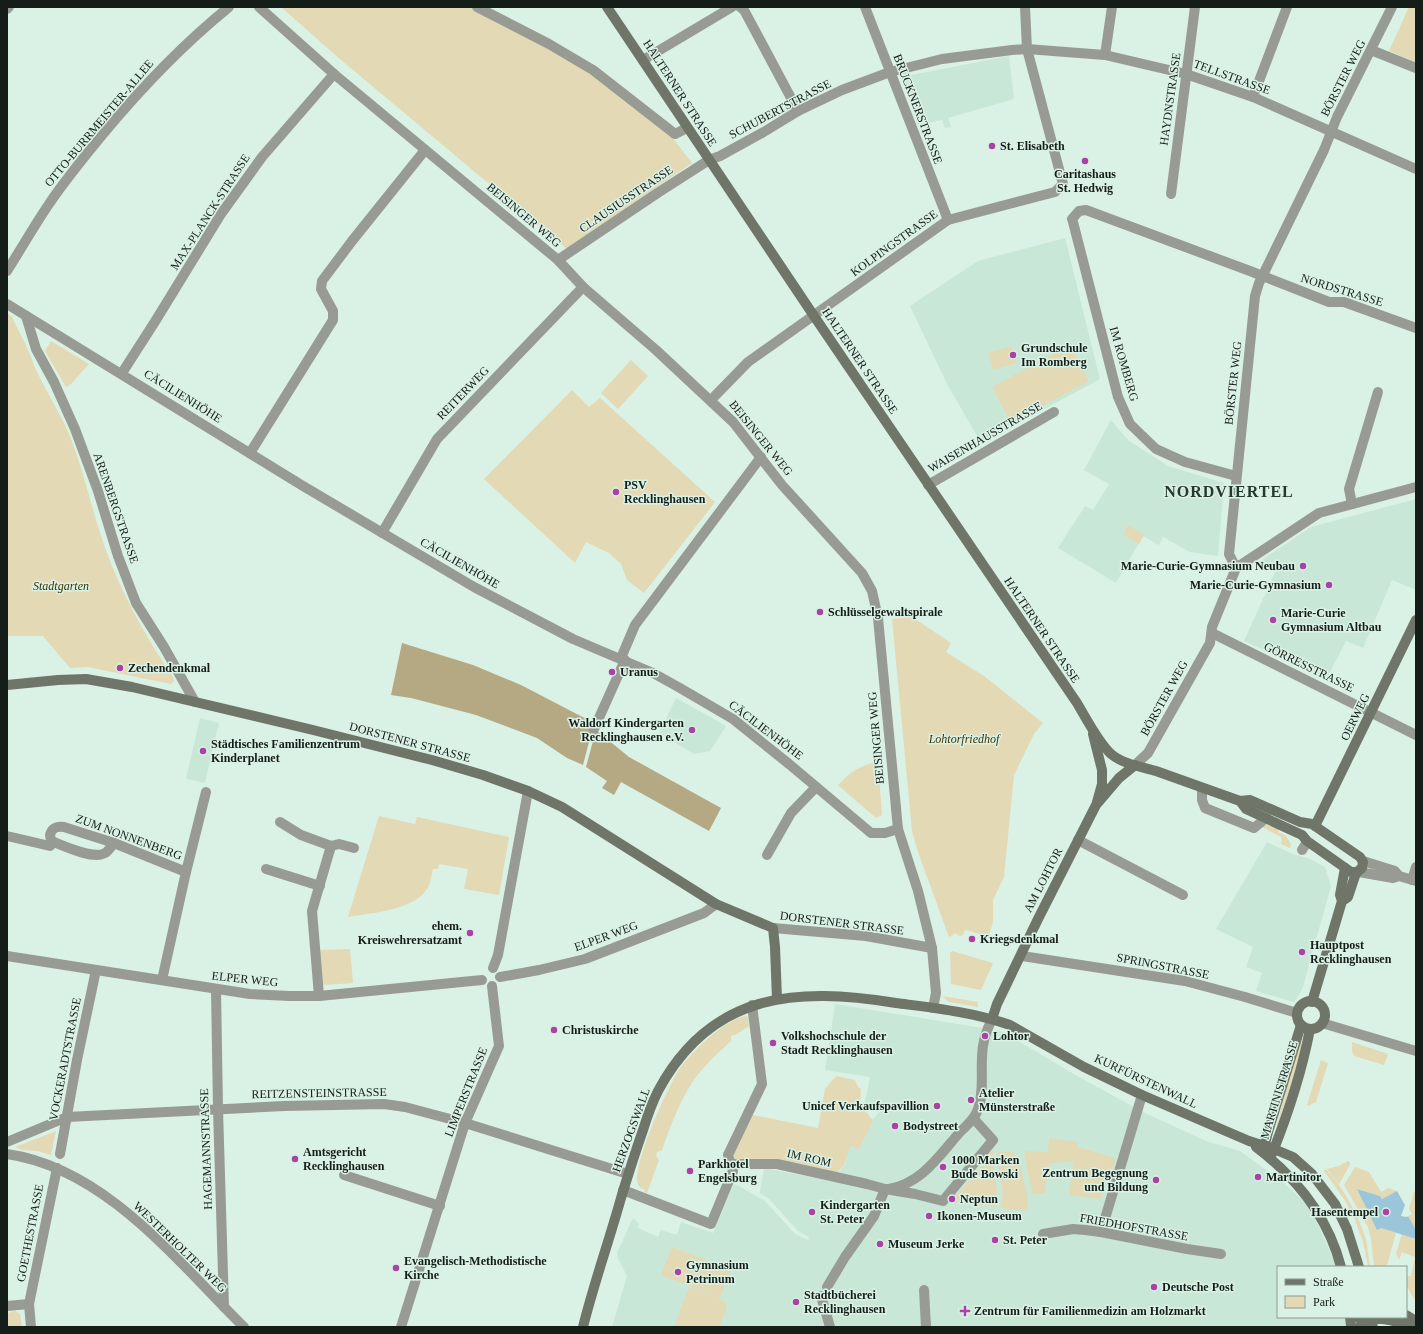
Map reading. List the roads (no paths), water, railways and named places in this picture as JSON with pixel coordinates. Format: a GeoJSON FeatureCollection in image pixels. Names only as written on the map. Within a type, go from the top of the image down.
{"type":"FeatureCollection","features":[{"type":"Feature","properties":{"kind":"main road","name":"HALTERNER STRASSE"},"geometry":{"type":"LineString","coordinates":[[607,7],[687,128],[1077,703],[1093,730],[1111,754],[1135,765],[1240,801]]}},
{"type":"Feature","properties":{"kind":"main road","name":"OERWEG"},"geometry":{"type":"LineString","coordinates":[[1304,842],[1302,829],[1311,825],[1372,712],[1416,620]]}},
{"type":"Feature","properties":{"kind":"main road","name":"DORSTENER STRASSE"},"geometry":{"type":"LineString","coordinates":[[7,685],[86,679],[143,689],[432,760],[528,790],[562,807],[716,904],[773,928],[777,999]]}},
{"type":"Feature","properties":{"kind":"main road","name":"HALTERNER STRASSE"},"geometry":{"type":"LineString","coordinates":[[1093,730],[1102,770],[1102,784],[1096,805]]}},
{"type":"Feature","properties":{"kind":"main road","name":"AM LOHTOR"},"geometry":{"type":"LineString","coordinates":[[992,1019],[997,1004],[1022,956],[1038,919],[1096,805],[1119,778],[1135,765]]}},
{"type":"Feature","properties":{"kind":"main road"},"geometry":{"type":"LineString","coordinates":[[1240,801],[1250,800],[1300,822],[1311,825],[1359,856],[1363,861],[1363,866],[1357,872],[1348,896],[1342,901],[1312,1002]]}},
{"type":"Feature","properties":{"kind":"main road"},"geometry":{"type":"LineString","coordinates":[[1240,801],[1246,809],[1266,818],[1351,872],[1357,872]]}},
{"type":"Feature","properties":{"kind":"main road"},"geometry":{"type":"LineString","coordinates":[[1342,901],[1340,895],[1345,868]]}},
{"type":"Feature","properties":{"kind":"main road","name":"HERZOGSWALL"},"geometry":{"type":"LineString","coordinates":[[583,1327],[628,1174],[657,1092],[672,1067],[688,1047],[705,1031],[735,1013],[752,1005],[777,999],[805,996],[832,996],[883,1000],[992,1019]]}},
{"type":"Feature","properties":{"kind":"main road"},"geometry":{"type":"LineString","coordinates":[[1297,1013],[1301,1006],[1308,1002],[1318,1003],[1324,1012],[1325,1018],[1322,1023]]}},
{"type":"Feature","properties":{"kind":"main road","name":"MARTINISTRASSE"},"geometry":{"type":"LineString","coordinates":[[1297,1013],[1301,1025],[1310,1029],[1318,1028],[1322,1023]]}},
{"type":"Feature","properties":{"kind":"main road","name":"KURFÜRSTENWALL"},"geometry":{"type":"LineString","coordinates":[[992,1019],[1010,1025],[1084,1067],[1142,1095],[1268,1151],[1293,1157],[1312,1174],[1335,1204],[1348,1229],[1360,1266]]}},
{"type":"Feature","properties":{"kind":"main road","name":"MARTINISTRASSE"},"geometry":{"type":"LineString","coordinates":[[1268,1151],[1301,1025]]}},
{"type":"Feature","properties":{"kind":"main road","name":"MARTINISTRASSE"},"geometry":{"type":"LineString","coordinates":[[1268,1151],[1280,1135],[1310,1029]]}},
{"type":"Feature","properties":{"kind":"main road"},"geometry":{"type":"LineString","coordinates":[[1268,1151],[1297,1183],[1322,1217],[1338,1254],[1341,1266]]}},
{"type":"Feature","properties":{"kind":"main road"},"geometry":{"type":"LineString","coordinates":[[1407,1316],[1416,1321]]}},
{"type":"Feature","properties":{"kind":"main road"},"geometry":{"type":"LineString","coordinates":[[1359,1323],[1376,1319],[1388,1320],[1414,1327]]}},
{"type":"Feature","properties":{"kind":"street","name":"OTTO-BURRMEISTER-ALLEE"},"geometry":{"type":"LineString","coordinates":[[7,271],[49,203],[120,113],[164,65],[197,33],[228,7]]}},
{"type":"Feature","properties":{"kind":"street","name":"BEISINGER WEG"},"geometry":{"type":"LineString","coordinates":[[258,7],[334,74],[558,260],[583,287],[711,400],[733,422],[782,484],[862,573],[872,591],[878,618],[898,829],[918,891],[932,948],[936,993],[933,1008]]}},
{"type":"Feature","properties":{"kind":"street"},"geometry":{"type":"LineString","coordinates":[[477,7],[549,44],[593,70],[675,134],[687,128]]}},
{"type":"Feature","properties":{"kind":"street"},"geometry":{"type":"LineString","coordinates":[[643,60],[732,7]]}},
{"type":"Feature","properties":{"kind":"street"},"geometry":{"type":"LineString","coordinates":[[740,7],[744,10],[798,111]]}},
{"type":"Feature","properties":{"kind":"street","name":"BRUCKNERSTRASSE"},"geometry":{"type":"LineString","coordinates":[[865,7],[948,220]]}},
{"type":"Feature","properties":{"kind":"street"},"geometry":{"type":"LineString","coordinates":[[1025,7],[1028,49]]}},
{"type":"Feature","properties":{"kind":"street"},"geometry":{"type":"LineString","coordinates":[[1105,54],[1112,7]]}},
{"type":"Feature","properties":{"kind":"street","name":"HAYDNSTRASSE"},"geometry":{"type":"LineString","coordinates":[[1171,194],[1196,7]]}},
{"type":"Feature","properties":{"kind":"street"},"geometry":{"type":"LineString","coordinates":[[1253,97],[1287,7]]}},
{"type":"Feature","properties":{"kind":"street","name":"BÖRSTER WEG"},"geometry":{"type":"LineString","coordinates":[[1135,765],[1148,753],[1210,643],[1212,627],[1236,568],[1229,554],[1255,296],[1262,276],[1317,164],[1330,132],[1392,7]]}},
{"type":"Feature","properties":{"kind":"street","name":"SCHUBERTSTRASSE"},"geometry":{"type":"LineString","coordinates":[[709,160],[720,156],[762,133],[798,111],[842,90],[890,72],[942,59],[1028,49]]}},
{"type":"Feature","properties":{"kind":"street","name":"TELLSTRASSE"},"geometry":{"type":"LineString","coordinates":[[1028,49],[1105,54],[1186,74],[1253,97],[1416,169]]}},
{"type":"Feature","properties":{"kind":"street","name":"KOLPINGSTRASSE"},"geometry":{"type":"LineString","coordinates":[[711,400],[748,362],[948,220],[1055,192],[1063,184],[1028,49]]}},
{"type":"Feature","properties":{"kind":"street"},"geometry":{"type":"LineString","coordinates":[[1371,50],[1416,68]]}},
{"type":"Feature","properties":{"kind":"street","name":"MAX-PLANCK-STRASSE"},"geometry":{"type":"LineString","coordinates":[[122,373],[221,214],[262,157],[334,74]]}},
{"type":"Feature","properties":{"kind":"street"},"geometry":{"type":"LineString","coordinates":[[250,453],[333,320],[333,311],[321,289],[322,281],[425,150]]}},
{"type":"Feature","properties":{"kind":"street","name":"CLAUSIUSSTRASSE"},"geometry":{"type":"LineString","coordinates":[[558,260],[709,160]]}},
{"type":"Feature","properties":{"kind":"street","name":"IM ROMBERG"},"geometry":{"type":"LineString","coordinates":[[1236,476],[1185,462],[1156,449],[1130,424],[1118,397],[1112,377],[1072,219],[1079,211],[1086,210],[1262,276]]}},
{"type":"Feature","properties":{"kind":"street","name":"NORDSTRASSE"},"geometry":{"type":"LineString","coordinates":[[1262,276],[1279,284],[1329,302],[1344,302],[1416,328]]}},
{"type":"Feature","properties":{"kind":"street","name":"REITERWEG"},"geometry":{"type":"LineString","coordinates":[[382,533],[437,439],[583,287]]}},
{"type":"Feature","properties":{"kind":"street","name":"CÄCILIENHÖHE"},"geometry":{"type":"LineString","coordinates":[[7,304],[382,533],[474,587],[573,639],[623,659],[680,688],[733,719],[871,833],[885,833],[898,829]]}},
{"type":"Feature","properties":{"kind":"street","name":"ARENBERGSTRASSE"},"geometry":{"type":"LineString","coordinates":[[26,316],[36,349],[54,382],[75,429],[98,491],[118,556],[136,602],[164,647],[195,702]]}},
{"type":"Feature","properties":{"kind":"street"},"geometry":{"type":"LineString","coordinates":[[1352,504],[1349,489],[1378,392]]}},
{"type":"Feature","properties":{"kind":"street","name":"WAISENHAUSSTRASSE"},"geometry":{"type":"LineString","coordinates":[[928,484],[1054,412]]}},
{"type":"Feature","properties":{"kind":"street"},"geometry":{"type":"LineString","coordinates":[[594,729],[623,659],[635,625],[761,457]]}},
{"type":"Feature","properties":{"kind":"street"},"geometry":{"type":"LineString","coordinates":[[1236,568],[1319,513],[1416,487]]}},
{"type":"Feature","properties":{"kind":"street","name":"GÖRRESSTRASSE"},"geometry":{"type":"LineString","coordinates":[[1212,633],[1416,735]]}},
{"type":"Feature","properties":{"kind":"street"},"geometry":{"type":"LineString","coordinates":[[767,855],[791,813],[816,787]]}},
{"type":"Feature","properties":{"kind":"street"},"geometry":{"type":"LineString","coordinates":[[1202,788],[1202,800],[1205,808],[1254,828],[1266,818]]}},
{"type":"Feature","properties":{"kind":"street"},"geometry":{"type":"LineString","coordinates":[[493,968],[498,955],[528,790]]}},
{"type":"Feature","properties":{"kind":"street","name":"ZUM NONNENBERG"},"geometry":{"type":"LineString","coordinates":[[162,980],[186,872],[206,792]]}},
{"type":"Feature","properties":{"kind":"street"},"geometry":{"type":"LineString","coordinates":[[280,822],[301,835],[331,846],[339,844],[354,848]]}},
{"type":"Feature","properties":{"kind":"street","name":"ZUM NONNENBERG"},"geometry":{"type":"LineString","coordinates":[[51,841],[49,837],[51,832],[53,829],[60,827],[114,843],[186,872]]}},
{"type":"Feature","properties":{"kind":"street"},"geometry":{"type":"LineString","coordinates":[[7,836],[50,846],[51,841],[90,855],[99,855],[106,852],[114,843]]}},
{"type":"Feature","properties":{"kind":"street"},"geometry":{"type":"LineString","coordinates":[[1078,840],[1183,895]]}},
{"type":"Feature","properties":{"kind":"street"},"geometry":{"type":"LineString","coordinates":[[319,996],[312,911],[331,846]]}},
{"type":"Feature","properties":{"kind":"street"},"geometry":{"type":"LineString","coordinates":[[1363,861],[1395,870],[1399,876]]}},
{"type":"Feature","properties":{"kind":"street"},"geometry":{"type":"LineString","coordinates":[[1357,872],[1393,878],[1399,876],[1414,880],[1416,867]]}},
{"type":"Feature","properties":{"kind":"street"},"geometry":{"type":"LineString","coordinates":[[266,868],[320,886]]}},
{"type":"Feature","properties":{"kind":"street","name":"ELPER WEG"},"geometry":{"type":"LineString","coordinates":[[500,977],[585,959],[704,913],[716,904]]}},
{"type":"Feature","properties":{"kind":"street","name":"DORSTENER STRASSE"},"geometry":{"type":"LineString","coordinates":[[773,928],[866,936],[932,948]]}},
{"type":"Feature","properties":{"kind":"street","name":"ELPER WEG"},"geometry":{"type":"LineString","coordinates":[[7,956],[250,994],[289,996],[319,996],[482,980]]}},
{"type":"Feature","properties":{"kind":"street","name":"SPRINGSTRASSE"},"geometry":{"type":"LineString","coordinates":[[1022,956],[1185,981],[1297,1013]]}},
{"type":"Feature","properties":{"kind":"street"},"geometry":{"type":"LineString","coordinates":[[487,968],[493,968],[498,971],[500,977],[499,982],[492,986],[487,986],[482,980],[482,973],[487,968]]}},
{"type":"Feature","properties":{"kind":"street","name":"VOCKERADTSTRASSE"},"geometry":{"type":"LineString","coordinates":[[60,1154],[96,970]]}},
{"type":"Feature","properties":{"kind":"street","name":"LIMPERSTRASSE"},"geometry":{"type":"LineString","coordinates":[[401,1327],[465,1124],[499,1046],[492,986]]}},
{"type":"Feature","properties":{"kind":"street","name":"HAGEMANNSTRASSE"},"geometry":{"type":"LineString","coordinates":[[216,989],[224,1307]]}},
{"type":"Feature","properties":{"kind":"street"},"geometry":{"type":"LineString","coordinates":[[623,1190],[711,1224],[733,1171],[730,1160],[762,1084],[752,1005]]}},
{"type":"Feature","properties":{"kind":"street"},"geometry":{"type":"LineString","coordinates":[[827,1287],[845,1257],[874,1216],[885,1189],[897,1187],[913,1180],[929,1169],[962,1130],[974,1119],[979,1109],[981,1099],[982,1055],[985,1036],[992,1019]]}},
{"type":"Feature","properties":{"kind":"street"},"geometry":{"type":"LineString","coordinates":[[1322,1023],[1416,1051]]}},
{"type":"Feature","properties":{"kind":"street"},"geometry":{"type":"LineString","coordinates":[[1101,1232],[1142,1095]]}},
{"type":"Feature","properties":{"kind":"street","name":"REITZENSTEINSTRASSE"},"geometry":{"type":"LineString","coordinates":[[7,1142],[67,1117],[218,1109],[384,1104],[405,1107],[465,1124],[628,1174]]}},
{"type":"Feature","properties":{"kind":"street","name":"IM ROM"},"geometry":{"type":"LineString","coordinates":[[730,1160],[777,1164],[885,1189],[915,1194],[943,1202],[993,1140],[974,1119]]}},
{"type":"Feature","properties":{"kind":"street","name":"WESTERHOLTER WEG"},"geometry":{"type":"LineString","coordinates":[[7,1154],[25,1157],[56,1168],[97,1191],[138,1222],[244,1327]]}},
{"type":"Feature","properties":{"kind":"street","name":"GOETHESTRASSE"},"geometry":{"type":"LineString","coordinates":[[31,1327],[29,1304],[56,1168]]}},
{"type":"Feature","properties":{"kind":"street"},"geometry":{"type":"LineString","coordinates":[[344,1175],[440,1206]]}},
{"type":"Feature","properties":{"kind":"street","name":"FRIEDHOFSTRASSE"},"geometry":{"type":"LineString","coordinates":[[1043,1234],[1073,1229],[1101,1232],[1187,1249],[1221,1254]]}},
{"type":"Feature","properties":{"kind":"street"},"geometry":{"type":"LineString","coordinates":[[924,1290],[926,1327]]}},
{"type":"Feature","properties":{"kind":"street"},"geometry":{"type":"LineString","coordinates":[[821,1296],[830,1327]]}},
{"type":"Feature","properties":{"kind":"street"},"geometry":{"type":"LineString","coordinates":[[7,1306],[29,1304]]}},
{"type":"Feature","properties":{"kind":"water"},"geometry":{"type":"Polygon","coordinates":[[[1357,1189],[1380,1196],[1382,1199],[1397,1191],[1405,1205],[1401,1216],[1408,1216],[1416,1230],[1416,1239],[1381,1228],[1377,1230],[1357,1189]]]}},
{"type":"Feature","properties":{"kind":"place","name":"St. Elisabeth"},"geometry":{"type":"Point","coordinates":[992,146]}},
{"type":"Feature","properties":{"kind":"place","name":"Caritashaus St. Hedwig"},"geometry":{"type":"Point","coordinates":[1085,161]}},
{"type":"Feature","properties":{"kind":"place","name":"Grundschule Im Romberg"},"geometry":{"type":"Point","coordinates":[1013,355]}},
{"type":"Feature","properties":{"kind":"place","name":"PSV Recklinghausen"},"geometry":{"type":"Point","coordinates":[616,492]}},
{"type":"Feature","properties":{"kind":"place","name":"Marie-Curie-Gymnasium Neubau"},"geometry":{"type":"Point","coordinates":[1303,566]}},
{"type":"Feature","properties":{"kind":"place","name":"Marie-Curie-Gymnasium"},"geometry":{"type":"Point","coordinates":[1329,585]}},
{"type":"Feature","properties":{"kind":"place","name":"Schlüsselgewaltspirale"},"geometry":{"type":"Point","coordinates":[820,612]}},
{"type":"Feature","properties":{"kind":"place","name":"Marie-Curie Gymnasium Altbau"},"geometry":{"type":"Point","coordinates":[1273,620]}},
{"type":"Feature","properties":{"kind":"place","name":"Zechendenkmal"},"geometry":{"type":"Point","coordinates":[120,668]}},
{"type":"Feature","properties":{"kind":"place","name":"Uranus"},"geometry":{"type":"Point","coordinates":[612,672]}},
{"type":"Feature","properties":{"kind":"place","name":"Waldorf Kindergarten Recklinghausen e.V."},"geometry":{"type":"Point","coordinates":[692,730]}},
{"type":"Feature","properties":{"kind":"place","name":"Städtisches Familienzentrum Kinderplanet"},"geometry":{"type":"Point","coordinates":[203,751]}},
{"type":"Feature","properties":{"kind":"place","name":"ehem. Kreiswehrersatzamt"},"geometry":{"type":"Point","coordinates":[470,933]}},
{"type":"Feature","properties":{"kind":"place","name":"Kriegsdenkmal"},"geometry":{"type":"Point","coordinates":[972,939]}},
{"type":"Feature","properties":{"kind":"place","name":"Hauptpost Recklinghausen"},"geometry":{"type":"Point","coordinates":[1302,952]}},
{"type":"Feature","properties":{"kind":"place","name":"Christuskirche"},"geometry":{"type":"Point","coordinates":[554,1030]}},
{"type":"Feature","properties":{"kind":"place","name":"Lohtor"},"geometry":{"type":"Point","coordinates":[985,1036]}},
{"type":"Feature","properties":{"kind":"place","name":"Volkshochschule der Stadt Recklinghausen"},"geometry":{"type":"Point","coordinates":[773,1043]}},
{"type":"Feature","properties":{"kind":"place","name":"Atelier Münsterstraße"},"geometry":{"type":"Point","coordinates":[971,1100]}},
{"type":"Feature","properties":{"kind":"place","name":"Unicef Verkaufspavillion"},"geometry":{"type":"Point","coordinates":[937,1106]}},
{"type":"Feature","properties":{"kind":"place","name":"Bodystreet"},"geometry":{"type":"Point","coordinates":[895,1126]}},
{"type":"Feature","properties":{"kind":"place","name":"Amtsgericht Recklinghausen"},"geometry":{"type":"Point","coordinates":[295,1159]}},
{"type":"Feature","properties":{"kind":"place","name":"1000 Marken Bude Bowski"},"geometry":{"type":"Point","coordinates":[943,1167]}},
{"type":"Feature","properties":{"kind":"place","name":"Parkhotel Engelsburg"},"geometry":{"type":"Point","coordinates":[690,1171]}},
{"type":"Feature","properties":{"kind":"place","name":"Martinitor"},"geometry":{"type":"Point","coordinates":[1258,1177]}},
{"type":"Feature","properties":{"kind":"place","name":"Zentrum Begegnung und Bildung"},"geometry":{"type":"Point","coordinates":[1156,1180]}},
{"type":"Feature","properties":{"kind":"place","name":"Neptun"},"geometry":{"type":"Point","coordinates":[952,1199]}},
{"type":"Feature","properties":{"kind":"place","name":"Kindergarten St. Peter"},"geometry":{"type":"Point","coordinates":[812,1212]}},
{"type":"Feature","properties":{"kind":"place","name":"Hasentempel"},"geometry":{"type":"Point","coordinates":[1386,1212]}},
{"type":"Feature","properties":{"kind":"place","name":"Ikonen-Museum"},"geometry":{"type":"Point","coordinates":[929,1216]}},
{"type":"Feature","properties":{"kind":"place","name":"St. Peter"},"geometry":{"type":"Point","coordinates":[995,1240]}},
{"type":"Feature","properties":{"kind":"place","name":"Museum Jerke"},"geometry":{"type":"Point","coordinates":[880,1244]}},
{"type":"Feature","properties":{"kind":"place","name":"Evangelisch-Methodistische Kirche"},"geometry":{"type":"Point","coordinates":[396,1268]}},
{"type":"Feature","properties":{"kind":"place","name":"Gymnasium Petrinum"},"geometry":{"type":"Point","coordinates":[678,1272]}},
{"type":"Feature","properties":{"kind":"place","name":"Deutsche Post"},"geometry":{"type":"Point","coordinates":[1154,1287]}},
{"type":"Feature","properties":{"kind":"place","name":"Stadtbücherei Recklinghausen"},"geometry":{"type":"Point","coordinates":[796,1302]}},
{"type":"Feature","properties":{"kind":"place","name":"Zentrum für Familienmedizin am Holzmarkt"},"geometry":{"type":"Point","coordinates":[965,1311]}},
{"type":"Feature","properties":{"kind":"district","name":"NORDVIERTEL"},"geometry":{"type":"Point","coordinates":[1229,491]}},
{"type":"Feature","properties":{"kind":"park label","name":"Stadtgarten"},"geometry":{"type":"Point","coordinates":[61,586]}},
{"type":"Feature","properties":{"kind":"park label","name":"Lohtorfriedhof"},"geometry":{"type":"Point","coordinates":[964,739]}}]}
